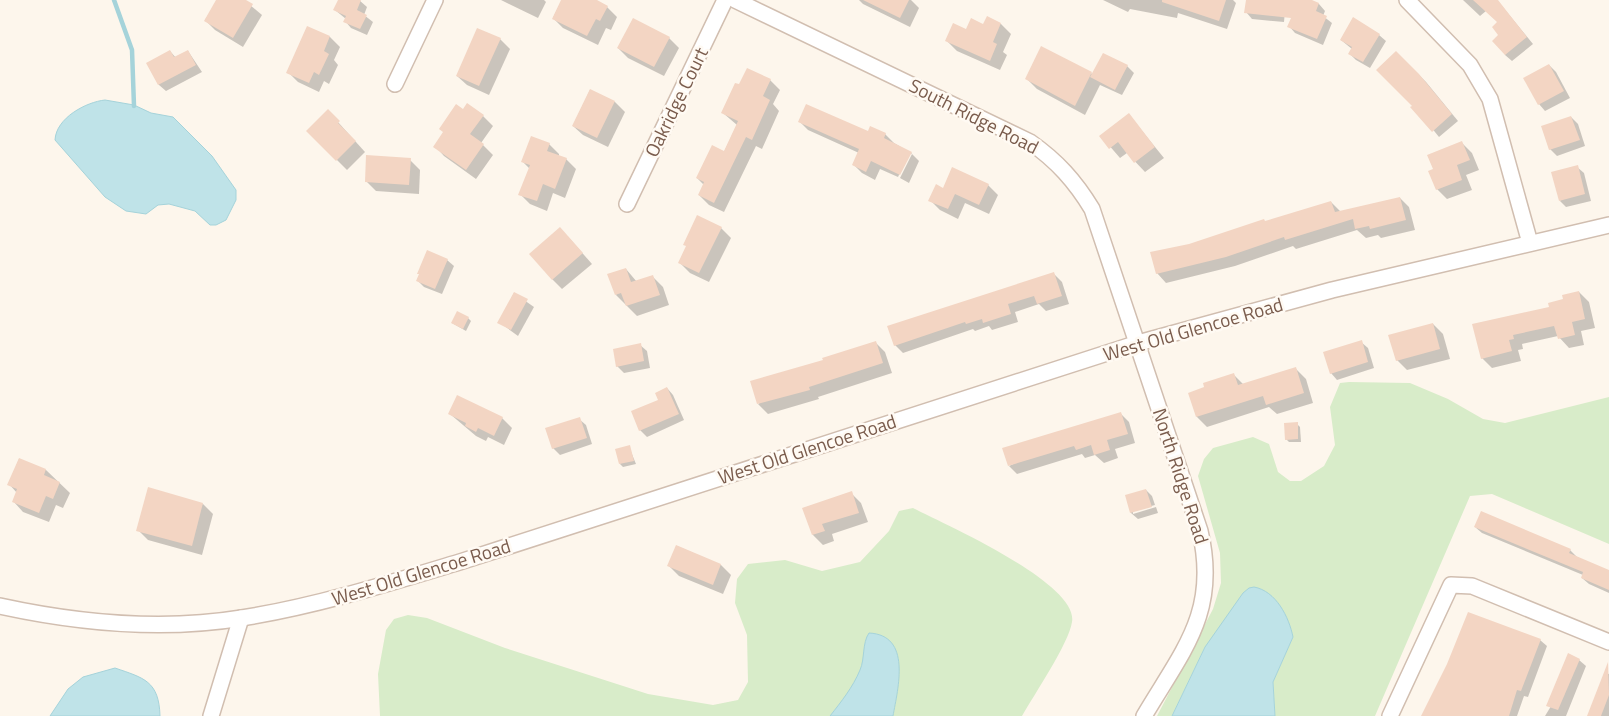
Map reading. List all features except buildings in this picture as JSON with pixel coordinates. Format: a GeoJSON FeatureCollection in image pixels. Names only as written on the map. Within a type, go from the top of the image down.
{"type":"FeatureCollection","features":[{"type":"Feature","properties":{"kind":"street"},"geometry":{"type":"LineString","coordinates":[[395,84],[435,0]]}},
{"type":"Feature","properties":{"kind":"street","name":"Oakridge Court"},"geometry":{"type":"LineString","coordinates":[[627,204],[725,0]]}},
{"type":"Feature","properties":{"kind":"street","name":"South Ridge Road"},"geometry":{"type":"LineString","coordinates":[[735,0],[1030,142],[1052,158],[1070,176],[1092,209],[1138,343]]}},
{"type":"Feature","properties":{"kind":"street"},"geometry":{"type":"LineString","coordinates":[[1407,0],[1470,65],[1490,99],[1530,243]]}},
{"type":"Feature","properties":{"kind":"street","name":"West Old Glencoe Road"},"geometry":{"type":"LineString","coordinates":[[0,606],[39,614],[105,622],[166,623],[241,618],[335,599],[421,574],[1138,343],[1332,290],[1609,225]]}},
{"type":"Feature","properties":{"kind":"street","name":"North Ridge Road"},"geometry":{"type":"LineString","coordinates":[[1138,343],[1188,500],[1200,531],[1206,555],[1207,579],[1200,615],[1190,637],[1144,716]]}},
{"type":"Feature","properties":{"kind":"street"},"geometry":{"type":"LineString","coordinates":[[1390,716],[1451,585],[1472,586],[1609,642]]}},
{"type":"Feature","properties":{"kind":"street"},"geometry":{"type":"LineString","coordinates":[[211,716],[241,618]]}},
{"type":"Feature","properties":{"kind":"green space"},"geometry":{"type":"Polygon","coordinates":[[[1340,383],[1410,383],[1448,399],[1483,419],[1505,423],[1609,397],[1609,544],[1492,494],[1470,496],[1375,716],[1275,716],[1273,682],[1293,637],[1205,647],[1172,716],[1157,716],[1213,609],[1221,583],[1220,553],[1198,476],[1204,459],[1213,448],[1253,437],[1269,444],[1278,472],[1290,481],[1301,481],[1324,466],[1335,445],[1330,407],[1340,383]]]}},
{"type":"Feature","properties":{"kind":"green space"},"geometry":{"type":"Polygon","coordinates":[[[913,508],[1007,556],[1054,590],[1068,607],[1072,622],[1065,643],[1022,716],[380,716],[378,674],[386,630],[394,619],[408,615],[427,618],[505,648],[648,694],[713,705],[738,700],[748,682],[747,635],[735,603],[737,579],[748,564],[785,560],[822,571],[860,562],[889,531],[899,511],[913,508]]]}},
{"type":"Feature","properties":{"kind":"water"},"geometry":{"type":"Polygon","coordinates":[[[105,100],[134,105],[151,113],[173,117],[212,156],[236,190],[236,200],[226,220],[216,225],[210,225],[195,211],[169,204],[158,205],[146,214],[126,211],[105,197],[55,140],[61,125],[73,112],[97,101],[105,100]]]}},
{"type":"Feature","properties":{"kind":"water"},"geometry":{"type":"Polygon","coordinates":[[[1249,588],[1262,589],[1275,599],[1285,613],[1293,637],[1273,682],[1275,716],[1172,716],[1205,647],[1243,593],[1249,588]]]}},
{"type":"Feature","properties":{"kind":"water"},"geometry":{"type":"Polygon","coordinates":[[[869,633],[883,636],[892,643],[897,653],[899,678],[893,716],[830,716],[846,694],[862,666],[865,641],[869,633]]]}},
{"type":"Feature","properties":{"kind":"water"},"geometry":{"type":"Polygon","coordinates":[[[115,668],[142,678],[153,688],[157,695],[160,716],[50,716],[68,689],[83,677],[115,668]]]}},
{"type":"Feature","properties":{"kind":"waterway"},"geometry":{"type":"LineString","coordinates":[[114,0],[132,50],[134,106]]}}]}
